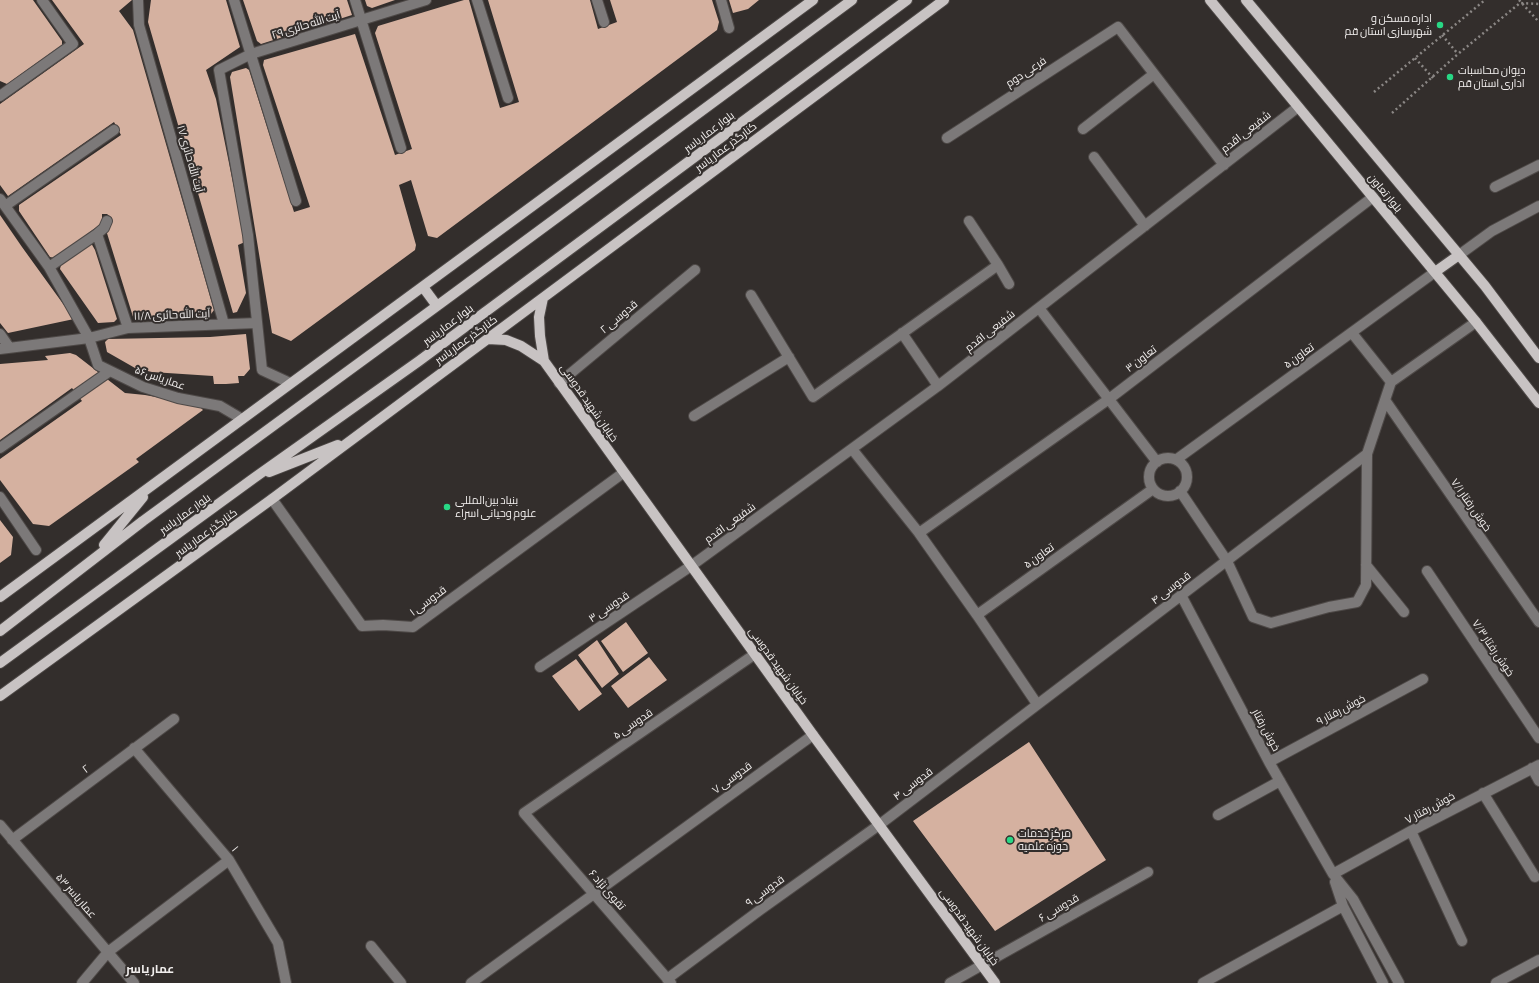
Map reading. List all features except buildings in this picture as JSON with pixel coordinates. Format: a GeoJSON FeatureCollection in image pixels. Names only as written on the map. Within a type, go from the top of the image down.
{"type":"FeatureCollection","features":[{"type":"Feature","properties":{"kind":"main road","name":"بلوار عمار یاسر"},"geometry":{"type":"LineString","coordinates":[[0,631],[94,558],[852,0]]}},
{"type":"Feature","properties":{"kind":"main road","name":"بلوار عمار یاسر"},"geometry":{"type":"LineString","coordinates":[[0,663],[254,478],[419,362],[907,0]]}},
{"type":"Feature","properties":{"kind":"main road","name":"کنارگذر عمار یاسر"},"geometry":{"type":"LineString","coordinates":[[0,696],[272,499],[944,0]]}},
{"type":"Feature","properties":{"kind":"main road","name":"بلوار تعاون"},"geometry":{"type":"LineString","coordinates":[[1210,0],[1476,322],[1539,403]]}},
{"type":"Feature","properties":{"kind":"main road","name":"بلوار تعاون"},"geometry":{"type":"LineString","coordinates":[[1246,0],[1485,286],[1539,358]]}},
{"type":"Feature","properties":{"kind":"main road"},"geometry":{"type":"LineString","coordinates":[[0,597],[423,287],[808,2]]}},
{"type":"Feature","properties":{"kind":"main road"},"geometry":{"type":"LineString","coordinates":[[1435,272],[1459,255]]}},
{"type":"Feature","properties":{"kind":"main road"},"geometry":{"type":"LineString","coordinates":[[423,287],[437,306]]}},
{"type":"Feature","properties":{"kind":"main road"},"geometry":{"type":"LineString","coordinates":[[543,298],[539,316],[540,336],[544,361]]}},
{"type":"Feature","properties":{"kind":"main road"},"geometry":{"type":"LineString","coordinates":[[488,339],[506,340],[521,346],[544,361]]}},
{"type":"Feature","properties":{"kind":"main road","name":"خیابان شهید قدوسی"},"geometry":{"type":"LineString","coordinates":[[544,361],[813,735],[995,983]]}},
{"type":"Feature","properties":{"kind":"main road"},"geometry":{"type":"LineString","coordinates":[[254,478],[350,441]]}},
{"type":"Feature","properties":{"kind":"main road"},"geometry":{"type":"LineString","coordinates":[[94,558],[152,486]]}},
{"type":"Feature","properties":{"kind":"street"},"geometry":{"type":"LineString","coordinates":[[1,94],[72,44],[42,0]]}},
{"type":"Feature","properties":{"kind":"street","name":"آیت الله حائری ۱۷"},"geometry":{"type":"LineString","coordinates":[[138,0],[139,25],[224,324]]}},
{"type":"Feature","properties":{"kind":"street"},"geometry":{"type":"LineString","coordinates":[[234,0],[296,201]]}},
{"type":"Feature","properties":{"kind":"street"},"geometry":{"type":"LineString","coordinates":[[354,0],[401,148]]}},
{"type":"Feature","properties":{"kind":"street","name":"آیت الله حائری ۲۹"},"geometry":{"type":"LineString","coordinates":[[257,323],[248,235],[219,70],[251,54],[426,0]]}},
{"type":"Feature","properties":{"kind":"street"},"geometry":{"type":"LineString","coordinates":[[477,0],[508,98]]}},
{"type":"Feature","properties":{"kind":"street"},"geometry":{"type":"LineString","coordinates":[[597,0],[604,22]]}},
{"type":"Feature","properties":{"kind":"street"},"geometry":{"type":"LineString","coordinates":[[721,0],[729,28]]}},
{"type":"Feature","properties":{"kind":"street","name":"فرعی دوم"},"geometry":{"type":"LineString","coordinates":[[947,138],[1118,27],[1154,74]]}},
{"type":"Feature","properties":{"kind":"street"},"geometry":{"type":"LineString","coordinates":[[1083,129],[1154,74],[1224,164]]}},
{"type":"Feature","properties":{"kind":"street","name":"شفیعی اقدم"},"geometry":{"type":"LineString","coordinates":[[691,566],[938,386],[1298,107]]}},
{"type":"Feature","properties":{"kind":"street"},"geometry":{"type":"LineString","coordinates":[[3,202],[114,130]]}},
{"type":"Feature","properties":{"kind":"street"},"geometry":{"type":"LineString","coordinates":[[1094,157],[1145,226]]}},
{"type":"Feature","properties":{"kind":"street"},"geometry":{"type":"LineString","coordinates":[[1496,187],[1539,165]]}},
{"type":"Feature","properties":{"kind":"street","name":"تعاون ۳"},"geometry":{"type":"LineString","coordinates":[[919,533],[1109,399],[1373,197]]}},
{"type":"Feature","properties":{"kind":"street","name":"عمار یاس۵۶"},"geometry":{"type":"LineString","coordinates":[[3,202],[49,267],[89,338],[98,365],[143,387],[178,398],[220,406],[242,419]]}},
{"type":"Feature","properties":{"kind":"street"},"geometry":{"type":"LineString","coordinates":[[1459,255],[1492,231],[1539,206]]}},
{"type":"Feature","properties":{"kind":"street"},"geometry":{"type":"LineString","coordinates":[[49,267],[97,234],[104,228],[106,221]]}},
{"type":"Feature","properties":{"kind":"street"},"geometry":{"type":"LineString","coordinates":[[969,221],[1009,284]]}},
{"type":"Feature","properties":{"kind":"street"},"geometry":{"type":"LineString","coordinates":[[97,234],[128,328]]}},
{"type":"Feature","properties":{"kind":"street"},"geometry":{"type":"LineString","coordinates":[[751,295],[813,397],[998,265]]}},
{"type":"Feature","properties":{"kind":"street","name":"قدوسی ۲"},"geometry":{"type":"LineString","coordinates":[[559,383],[695,270]]}},
{"type":"Feature","properties":{"kind":"street","name":"تعاون ۵"},"geometry":{"type":"LineString","coordinates":[[1176,459],[1435,272]]}},
{"type":"Feature","properties":{"kind":"street"},"geometry":{"type":"LineString","coordinates":[[1038,308],[1157,462]]}},
{"type":"Feature","properties":{"kind":"street"},"geometry":{"type":"LineString","coordinates":[[1180,491],[1227,561],[1253,617],[1271,623],[1329,607],[1357,602],[1366,585],[1367,454],[1391,382],[1476,322]]}},
{"type":"Feature","properties":{"kind":"street"},"geometry":{"type":"LineString","coordinates":[[257,323],[262,370],[290,383]]}},
{"type":"Feature","properties":{"kind":"street","name":"آیت الله حائری ۱۱/۸"},"geometry":{"type":"LineString","coordinates":[[5,348],[89,338],[128,328],[257,323]]}},
{"type":"Feature","properties":{"kind":"street"},"geometry":{"type":"LineString","coordinates":[[902,333],[938,386]]}},
{"type":"Feature","properties":{"kind":"street"},"geometry":{"type":"LineString","coordinates":[[1352,333],[1391,382]]}},
{"type":"Feature","properties":{"kind":"street"},"geometry":{"type":"LineString","coordinates":[[0,334],[5,348]]}},
{"type":"Feature","properties":{"kind":"street"},"geometry":{"type":"LineString","coordinates":[[694,416],[789,357]]}},
{"type":"Feature","properties":{"kind":"street"},"geometry":{"type":"LineString","coordinates":[[0,448],[110,371]]}},
{"type":"Feature","properties":{"kind":"street","name":"خوش رفتار ۷/۱"},"geometry":{"type":"LineString","coordinates":[[1385,400],[1539,622]]}},
{"type":"Feature","properties":{"kind":"street"},"geometry":{"type":"LineString","coordinates":[[852,449],[919,533],[1037,704]]}},
{"type":"Feature","properties":{"kind":"street","name":"قدوسی ۴"},"geometry":{"type":"LineString","coordinates":[[879,825],[1367,454]]}},
{"type":"Feature","properties":{"kind":"street"},"geometry":{"type":"LineString","coordinates":[[1163,458],[1176,459],[1185,468],[1187,474],[1185,487],[1176,495],[1163,496],[1157,494],[1149,484],[1148,478],[1152,466],[1163,458]]}},
{"type":"Feature","properties":{"kind":"street","name":"قدوسی ۱"},"geometry":{"type":"LineString","coordinates":[[272,499],[362,626],[383,625],[414,627],[624,473]]}},
{"type":"Feature","properties":{"kind":"street","name":"تعاون ۵"},"geometry":{"type":"LineString","coordinates":[[977,615],[1153,489]]}},
{"type":"Feature","properties":{"kind":"street"},"geometry":{"type":"LineString","coordinates":[[0,498],[36,550]]}},
{"type":"Feature","properties":{"kind":"street"},"geometry":{"type":"LineString","coordinates":[[1366,565],[1404,612]]}},
{"type":"Feature","properties":{"kind":"street","name":"قدوسی ۳"},"geometry":{"type":"LineString","coordinates":[[540,667],[691,566]]}},
{"type":"Feature","properties":{"kind":"street","name":"خوش رفتار ۷/۳"},"geometry":{"type":"LineString","coordinates":[[1427,571],[1539,738]]}},
{"type":"Feature","properties":{"kind":"street","name":"خوش رفتار"},"geometry":{"type":"LineString","coordinates":[[1181,595],[1269,762],[1333,874],[1353,900],[1399,983]]}},
{"type":"Feature","properties":{"kind":"street","name":"قدوسی ۵"},"geometry":{"type":"LineString","coordinates":[[524,813],[755,654]]}},
{"type":"Feature","properties":{"kind":"street","name":"خوش رفتار ۹"},"geometry":{"type":"LineString","coordinates":[[1269,762],[1424,679]]}},
{"type":"Feature","properties":{"kind":"street","name":"۲"},"geometry":{"type":"LineString","coordinates":[[12,840],[174,719]]}},
{"type":"Feature","properties":{"kind":"street","name":"قدوسی ۷"},"geometry":{"type":"LineString","coordinates":[[471,983],[813,735]]}},
{"type":"Feature","properties":{"kind":"street","name":"۱"},"geometry":{"type":"LineString","coordinates":[[134,748],[229,860],[278,943],[286,983]]}},
{"type":"Feature","properties":{"kind":"street"},"geometry":{"type":"LineString","coordinates":[[1536,766],[1539,781]]}},
{"type":"Feature","properties":{"kind":"street","name":"خوش رفتار ۷"},"geometry":{"type":"LineString","coordinates":[[1333,874],[1411,831],[1536,766]]}},
{"type":"Feature","properties":{"kind":"street"},"geometry":{"type":"LineString","coordinates":[[1218,815],[1280,781]]}},
{"type":"Feature","properties":{"kind":"street"},"geometry":{"type":"LineString","coordinates":[[1484,793],[1535,877]]}},
{"type":"Feature","properties":{"kind":"street","name":"تقوی نژاد ۶"},"geometry":{"type":"LineString","coordinates":[[524,813],[669,981]]}},
{"type":"Feature","properties":{"kind":"street","name":"عمار یاسر ۵۳"},"geometry":{"type":"LineString","coordinates":[[0,825],[134,983]]}},
{"type":"Feature","properties":{"kind":"street","name":"قدوسی ۹"},"geometry":{"type":"LineString","coordinates":[[669,981],[760,910],[879,825]]}},
{"type":"Feature","properties":{"kind":"street"},"geometry":{"type":"LineString","coordinates":[[1411,831],[1462,941]]}},
{"type":"Feature","properties":{"kind":"street"},"geometry":{"type":"LineString","coordinates":[[82,983],[108,952],[229,860]]}},
{"type":"Feature","properties":{"kind":"street","name":"قدوسی ۶"},"geometry":{"type":"LineString","coordinates":[[950,983],[1148,872]]}},
{"type":"Feature","properties":{"kind":"street","name":"خوش رفتار"},"geometry":{"type":"LineString","coordinates":[[1333,874],[1343,906],[1383,983]]}},
{"type":"Feature","properties":{"kind":"street"},"geometry":{"type":"LineString","coordinates":[[1203,983],[1343,906]]}},
{"type":"Feature","properties":{"kind":"street"},"geometry":{"type":"LineString","coordinates":[[371,946],[401,983]]}},
{"type":"Feature","properties":{"kind":"street"},"geometry":{"type":"LineString","coordinates":[[1496,983],[1539,960]]}},
{"type":"Feature","properties":{"kind":"path"},"geometry":{"type":"LineString","coordinates":[[1374,92],[1484,0]]}},
{"type":"Feature","properties":{"kind":"path"},"geometry":{"type":"LineString","coordinates":[[1392,113],[1520,1],[1539,4]]}},
{"type":"Feature","properties":{"kind":"path"},"geometry":{"type":"LineString","coordinates":[[1520,1],[1539,22]]}},
{"type":"Feature","properties":{"kind":"path"},"geometry":{"type":"LineString","coordinates":[[1442,35],[1458,54]]}},
{"type":"Feature","properties":{"kind":"path"},"geometry":{"type":"LineString","coordinates":[[1415,58],[1433,78]]}},
{"type":"Feature","properties":{"kind":"place","name":"اداره مسکن و شهرسازی استان قم"},"geometry":{"type":"Point","coordinates":[1440,25]}},
{"type":"Feature","properties":{"kind":"place","name":"دیوان محاسبات اداری استان قم"},"geometry":{"type":"Point","coordinates":[1450,77]}},
{"type":"Feature","properties":{"kind":"place","name":"بنیاد بین‌المللی علوم وحیانی اسراء"},"geometry":{"type":"Point","coordinates":[447,507]}},
{"type":"Feature","properties":{"kind":"place","name":"مرکز خدمات حوزه علمیه"},"geometry":{"type":"Point","coordinates":[1010,840]}},
{"type":"Feature","properties":{"kind":"district","name":"عمار یاسر"},"geometry":{"type":"Point","coordinates":[150,969]}}]}
